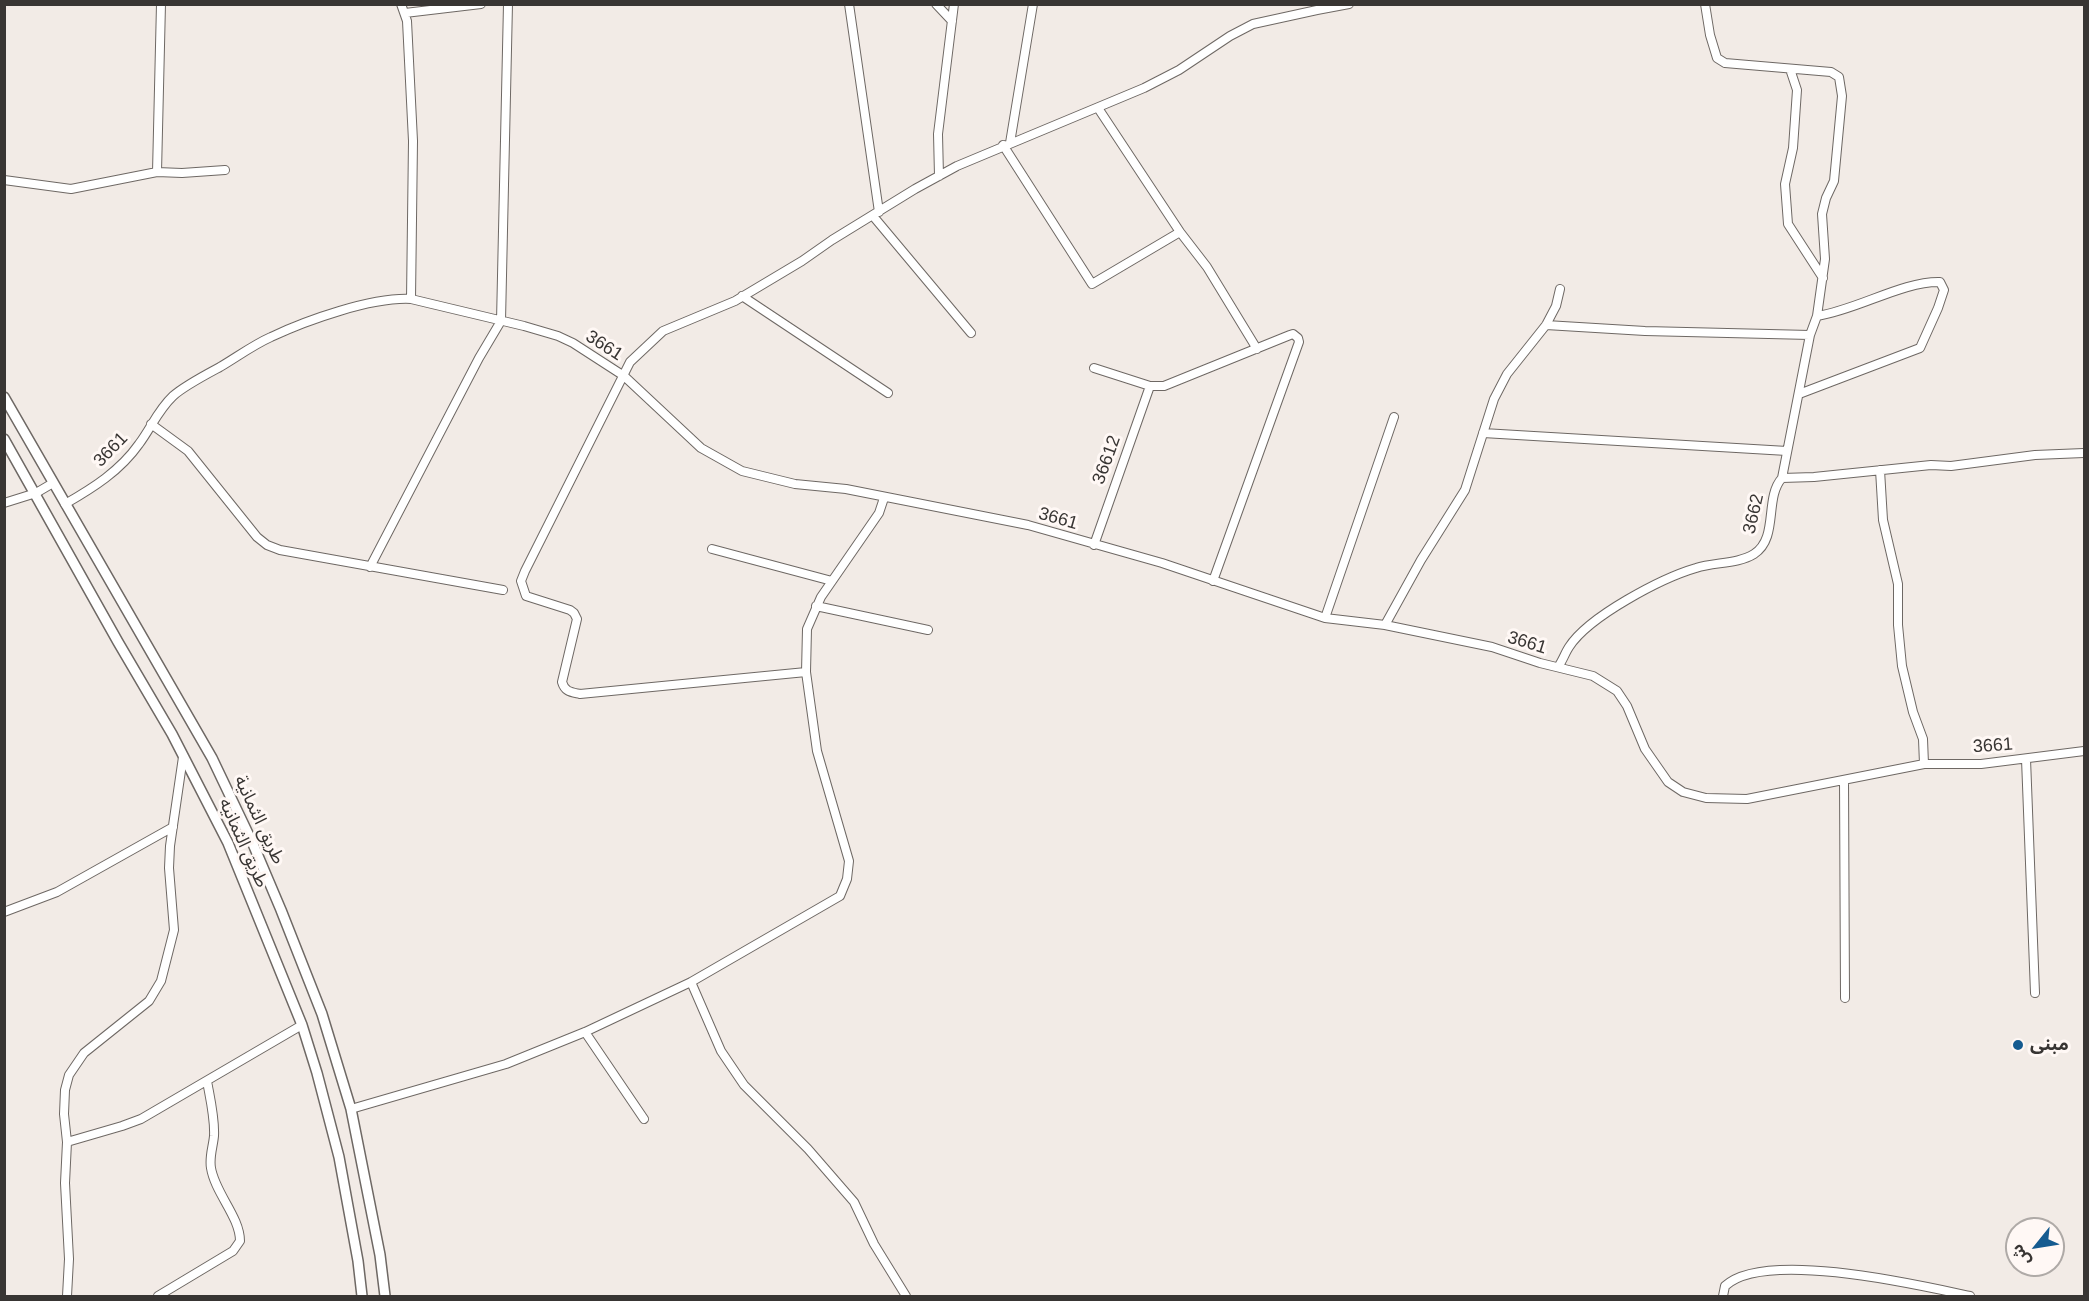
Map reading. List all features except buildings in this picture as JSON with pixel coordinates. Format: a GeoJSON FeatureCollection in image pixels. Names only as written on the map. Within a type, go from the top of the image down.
{"type":"FeatureCollection","features":[{"type":"Feature","properties":{"kind":"street"},"geometry":{"type":"LineString","coordinates":[[157,172],[161,4]]}},
{"type":"Feature","properties":{"kind":"street"},"geometry":{"type":"LineString","coordinates":[[401,4],[407,21],[413,141],[411,299]]}},
{"type":"Feature","properties":{"kind":"street"},"geometry":{"type":"LineString","coordinates":[[405,13],[481,4]]}},
{"type":"Feature","properties":{"kind":"street"},"geometry":{"type":"LineString","coordinates":[[370,567],[479,358],[501,321],[508,4]]}},
{"type":"Feature","properties":{"kind":"street"},"geometry":{"type":"LineString","coordinates":[[849,4],[876,214],[971,333]]}},
{"type":"Feature","properties":{"kind":"street"},"geometry":{"type":"LineString","coordinates":[[936,4],[952,21]]}},
{"type":"Feature","properties":{"kind":"street"},"geometry":{"type":"LineString","coordinates":[[939,176],[938,134],[954,4]]}},
{"type":"Feature","properties":{"kind":"street"},"geometry":{"type":"LineString","coordinates":[[1033,4],[1014,116],[1006,144],[1092,284],[1180,232]]}},
{"type":"Feature","properties":{"kind":"street"},"geometry":{"type":"LineString","coordinates":[[806,672],[580,694],[568,692],[564,688],[562,682],[577,619],[570,610],[526,596],[521,581],[630,362],[663,331],[742,296],[939,176],[1006,144],[1144,88],[1179,70],[1230,36],[1253,24],[1328,6],[1349,4]]}},
{"type":"Feature","properties":{"kind":"street"},"geometry":{"type":"LineString","coordinates":[[1705,4],[1710,35],[1717,58],[1725,63],[1831,72],[1839,77],[1842,96],[1834,181],[1822,214],[1825,259],[1823,278],[1782,478]]}},
{"type":"Feature","properties":{"kind":"street"},"geometry":{"type":"LineString","coordinates":[[1790,69],[1797,90],[1793,148],[1785,184],[1788,224],[1823,278]]}},
{"type":"Feature","properties":{"kind":"street"},"geometry":{"type":"LineString","coordinates":[[1098,108],[1180,232],[1207,267],[1257,349]]}},
{"type":"Feature","properties":{"kind":"street"},"geometry":{"type":"LineString","coordinates":[[4,180],[71,189],[157,172],[225,170]]}},
{"type":"Feature","properties":{"kind":"street"},"geometry":{"type":"LineString","coordinates":[[1799,394],[1920,348],[1944,290],[1940,282],[1933,282],[1897,291],[1845,310],[1817,316]]}},
{"type":"Feature","properties":{"kind":"street"},"geometry":{"type":"LineString","coordinates":[[1385,626],[1421,560],[1465,490],[1494,399],[1507,374],[1546,325],[1556,306],[1560,289]]}},
{"type":"Feature","properties":{"kind":"street"},"geometry":{"type":"LineString","coordinates":[[742,296],[888,393]]}},
{"type":"Feature","properties":{"kind":"street","name":"3661"},"geometry":{"type":"LineString","coordinates":[[65,504],[111,476],[139,445],[151,424],[174,395],[271,337],[305,323],[376,300],[411,299],[558,336],[624,376],[688,438],[741,471],[795,484],[846,489],[1028,525],[1162,563],[1325,618],[1385,626],[1492,647],[1540,663],[1593,676],[1617,691],[1627,706],[1645,749],[1668,782],[1683,792],[1706,798],[1747,799],[1924,764],[1982,764],[2085,751]]}},
{"type":"Feature","properties":{"kind":"street"},"geometry":{"type":"LineString","coordinates":[[1546,325],[1646,331],[1810,335]]}},
{"type":"Feature","properties":{"kind":"street"},"geometry":{"type":"LineString","coordinates":[[1094,368],[1150,386],[1164,386],[1290,334],[1296,335],[1299,342],[1213,581]]}},
{"type":"Feature","properties":{"kind":"street","name":"36612"},"geometry":{"type":"LineString","coordinates":[[1094,545],[1150,386]]}},
{"type":"Feature","properties":{"kind":"street","name":"طريق الثمانية"},"geometry":{"type":"LineString","coordinates":[[4,398],[212,758],[248,833],[302,960],[322,1014],[351,1109],[386,1296]]}},
{"type":"Feature","properties":{"kind":"street"},"geometry":{"type":"LineString","coordinates":[[1325,618],[1394,417]]}},
{"type":"Feature","properties":{"kind":"street"},"geometry":{"type":"LineString","coordinates":[[151,424],[188,452],[257,537],[267,545],[280,550],[502,590]]}},
{"type":"Feature","properties":{"kind":"street"},"geometry":{"type":"LineString","coordinates":[[1483,433],[1787,451]]}},
{"type":"Feature","properties":{"kind":"street","name":"طريق الثمانيه"},"geometry":{"type":"LineString","coordinates":[[4,439],[183,757],[228,843],[302,1025],[328,1110],[339,1157],[362,1296]]}},
{"type":"Feature","properties":{"kind":"street","name":"3662"},"geometry":{"type":"LineString","coordinates":[[1558,667],[1569,646],[1577,638],[1634,595],[1684,572],[1754,554],[1766,539],[1775,491],[1782,478],[1832,476],[1880,470],[1951,466],[2036,455],[2085,453]]}},
{"type":"Feature","properties":{"kind":"street"},"geometry":{"type":"LineString","coordinates":[[1880,470],[1883,520],[1898,584],[1898,625],[1902,666],[1913,712],[1923,739],[1924,764]]}},
{"type":"Feature","properties":{"kind":"street"},"geometry":{"type":"LineString","coordinates":[[4,503],[36,493],[53,483]]}},
{"type":"Feature","properties":{"kind":"street"},"geometry":{"type":"LineString","coordinates":[[351,1109],[506,1064],[585,1032],[691,982],[840,896],[847,879],[849,861],[817,751],[806,672],[807,629],[816,606],[879,513],[884,498]]}},
{"type":"Feature","properties":{"kind":"street"},"geometry":{"type":"LineString","coordinates":[[712,549],[832,581]]}},
{"type":"Feature","properties":{"kind":"street"},"geometry":{"type":"LineString","coordinates":[[816,606],[928,630]]}},
{"type":"Feature","properties":{"kind":"street"},"geometry":{"type":"LineString","coordinates":[[67,1296],[65,1090],[69,1075],[84,1053],[149,1001],[161,981],[174,930],[169,868],[183,757]]}},
{"type":"Feature","properties":{"kind":"street"},"geometry":{"type":"LineString","coordinates":[[2026,759],[2035,993]]}},
{"type":"Feature","properties":{"kind":"street"},"geometry":{"type":"LineString","coordinates":[[1844,780],[1845,998]]}},
{"type":"Feature","properties":{"kind":"street"},"geometry":{"type":"LineString","coordinates":[[4,912],[57,892],[173,827]]}},
{"type":"Feature","properties":{"kind":"street"},"geometry":{"type":"LineString","coordinates":[[691,982],[721,1051],[744,1085],[808,1149],[854,1202],[874,1244],[906,1296]]}},
{"type":"Feature","properties":{"kind":"street"},"geometry":{"type":"LineString","coordinates":[[67,1142],[141,1119],[302,1025]]}},
{"type":"Feature","properties":{"kind":"street"},"geometry":{"type":"LineString","coordinates":[[585,1032],[644,1119]]}},
{"type":"Feature","properties":{"kind":"street"},"geometry":{"type":"LineString","coordinates":[[158,1296],[233,1251],[240,1241],[212,1170],[210,1158],[214,1135],[207,1081]]}},
{"type":"Feature","properties":{"kind":"street"},"geometry":{"type":"LineString","coordinates":[[1723,1296],[1725,1286],[1737,1276],[1795,1268],[1971,1296]]}},
{"type":"Feature","properties":{"kind":"place","name":"مبنى"},"geometry":{"type":"Point","coordinates":[2018,1045]}}]}
